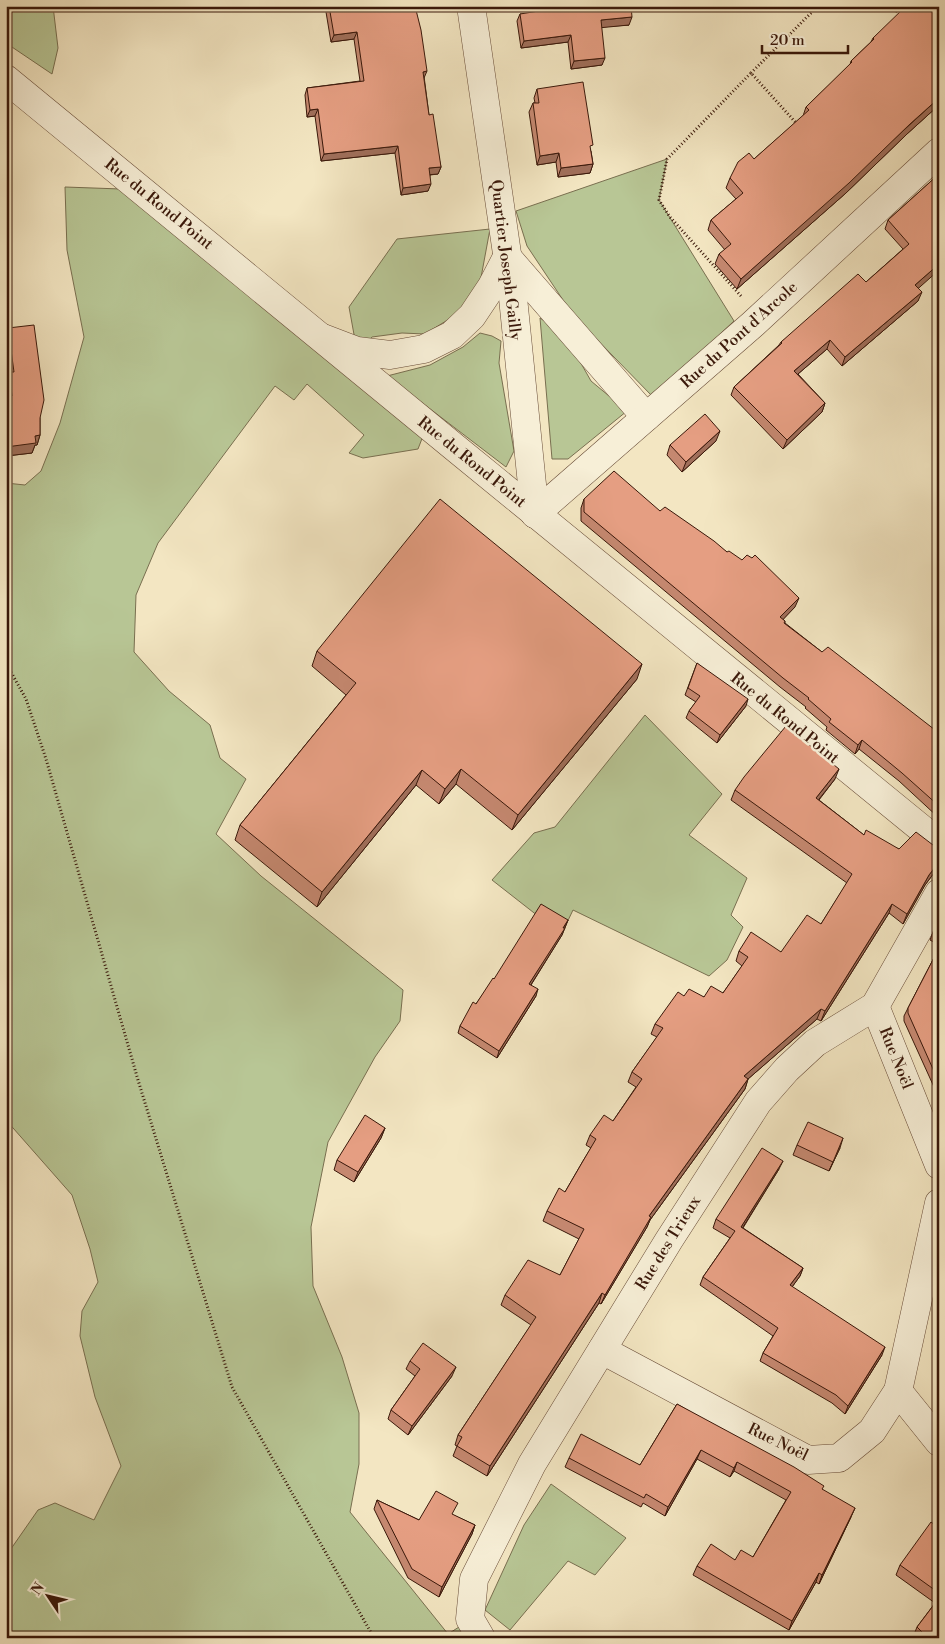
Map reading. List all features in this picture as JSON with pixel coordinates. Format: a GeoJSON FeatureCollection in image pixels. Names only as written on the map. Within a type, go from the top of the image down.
{"type":"FeatureCollection","features":[{"type":"Feature","properties":{"kind":"street","name":"Quartier Joseph Gailly"},"geometry":{"type":"LineString","coordinates":[[471,6],[507,257],[535,514]]}},
{"type":"Feature","properties":{"kind":"street","name":"Rue du Rond Point"},"geometry":{"type":"LineString","coordinates":[[6,79],[939,843]]}},
{"type":"Feature","properties":{"kind":"street","name":"Rue du Pont d'Arcole"},"geometry":{"type":"LineString","coordinates":[[535,514],[760,317],[939,152]]}},
{"type":"Feature","properties":{"kind":"street"},"geometry":{"type":"LineString","coordinates":[[318,336],[357,351],[390,355],[424,349],[452,336],[472,316],[492,286],[507,257],[646,418]]}},
{"type":"Feature","properties":{"kind":"street","name":"Rue des Trieux"},"geometry":{"type":"LineString","coordinates":[[481,1638],[470,1619],[474,1580],[532,1464],[669,1240],[758,1102],[787,1069],[815,1043],[875,1006],[939,893]]}},
{"type":"Feature","properties":{"kind":"street","name":"Rue Noël"},"geometry":{"type":"LineString","coordinates":[[875,1006],[939,1165]]}},
{"type":"Feature","properties":{"kind":"street","name":"Rue Noël"},"geometry":{"type":"LineString","coordinates":[[602,1350],[808,1460],[839,1458],[872,1431],[898,1391],[939,1203]]}},
{"type":"Feature","properties":{"kind":"street"},"geometry":{"type":"LineString","coordinates":[[898,1391],[939,1442]]}},
{"type":"Feature","properties":{"kind":"path"},"geometry":{"type":"LineString","coordinates":[[760,317],[670,218],[659,200],[668,159],[818,6]]}},
{"type":"Feature","properties":{"kind":"path"},"geometry":{"type":"LineString","coordinates":[[892,6],[905,21]]}},
{"type":"Feature","properties":{"kind":"path"},"geometry":{"type":"LineString","coordinates":[[751,74],[804,131]]}},
{"type":"Feature","properties":{"kind":"path"},"geometry":{"type":"LineString","coordinates":[[6,663],[26,699],[46,759],[138,1080],[232,1387],[374,1638]]}},
{"type":"Feature","properties":{"kind":"green space"},"geometry":{"type":"Polygon","coordinates":[[[6,6],[53,6],[58,48],[52,74],[6,43],[6,6]]]}},
{"type":"Feature","properties":{"kind":"green space"},"geometry":{"type":"Polygon","coordinates":[[[667,159],[659,200],[734,321],[653,397],[573,315],[527,246],[516,211],[667,159]]]}},
{"type":"Feature","properties":{"kind":"green space"},"geometry":{"type":"Polygon","coordinates":[[[65,187],[121,189],[423,436],[418,449],[363,458],[349,453],[364,435],[307,384],[294,400],[275,386],[158,543],[136,595],[134,652],[169,691],[210,725],[220,758],[246,779],[216,834],[261,876],[403,990],[400,1021],[375,1057],[328,1142],[311,1227],[313,1286],[342,1357],[359,1413],[359,1464],[350,1512],[448,1634],[459,1627],[466,1638],[6,1638],[6,1556],[38,1510],[55,1503],[94,1520],[121,1466],[95,1397],[80,1336],[82,1311],[98,1282],[90,1249],[72,1195],[6,1120],[6,483],[25,485],[41,471],[60,423],[84,337],[67,250],[65,187]]]}},
{"type":"Feature","properties":{"kind":"green space"},"geometry":{"type":"Polygon","coordinates":[[[490,229],[480,283],[462,311],[425,334],[402,333],[372,337],[357,351],[349,307],[397,239],[490,229]]]}},
{"type":"Feature","properties":{"kind":"green space"},"geometry":{"type":"Polygon","coordinates":[[[540,318],[565,335],[591,381],[627,411],[568,459],[552,459],[540,318]]]}},
{"type":"Feature","properties":{"kind":"green space"},"geometry":{"type":"Polygon","coordinates":[[[480,333],[501,341],[499,363],[514,451],[506,467],[387,376],[430,365],[463,347],[480,333]]]}},
{"type":"Feature","properties":{"kind":"green space"},"geometry":{"type":"Polygon","coordinates":[[[645,715],[722,794],[689,835],[747,878],[731,915],[743,927],[727,960],[709,976],[573,910],[563,931],[538,916],[492,880],[534,833],[555,827],[645,715]]]}},
{"type":"Feature","properties":{"kind":"green space"},"geometry":{"type":"Polygon","coordinates":[[[551,1484],[626,1538],[595,1575],[568,1561],[510,1630],[485,1610],[524,1525],[551,1484]]]}},
{"type":"Feature","properties":{"kind":"building"},"geometry":{"type":"Polygon","coordinates":[[[329,6],[415,6],[421,30],[427,71],[423,72],[429,115],[433,114],[441,167],[429,168],[431,184],[403,188],[398,146],[324,154],[318,109],[310,110],[307,88],[364,81],[357,32],[334,35],[329,6]]]}},
{"type":"Feature","properties":{"kind":"building"},"geometry":{"type":"Polygon","coordinates":[[[570,6],[631,6],[632,17],[601,20],[605,58],[574,61],[571,35],[524,41],[520,14],[570,6]]]}},
{"type":"Feature","properties":{"kind":"building"},"geometry":{"type":"Polygon","coordinates":[[[906,6],[939,6],[939,98],[849,183],[741,279],[719,254],[731,244],[711,220],[743,193],[730,178],[738,162],[749,153],[754,159],[809,110],[806,107],[906,6]]]}},
{"type":"Feature","properties":{"kind":"building"},"geometry":{"type":"Polygon","coordinates":[[[583,82],[593,145],[590,146],[593,164],[561,168],[559,153],[540,156],[533,103],[539,103],[537,89],[583,82]]]}},
{"type":"Feature","properties":{"kind":"building"},"geometry":{"type":"Polygon","coordinates":[[[939,174],[939,264],[915,285],[922,292],[845,357],[830,340],[794,371],[825,403],[787,440],[734,387],[781,342],[858,274],[866,282],[909,244],[888,220],[939,174]]]}},
{"type":"Feature","properties":{"kind":"building"},"geometry":{"type":"Polygon","coordinates":[[[34,325],[44,400],[40,418],[40,435],[35,436],[36,443],[6,447],[6,397],[12,396],[9,372],[14,372],[8,328],[34,325]]]}},
{"type":"Feature","properties":{"kind":"building"},"geometry":{"type":"Polygon","coordinates":[[[705,414],[720,431],[686,462],[670,445],[705,414]]]}},
{"type":"Feature","properties":{"kind":"building"},"geometry":{"type":"Polygon","coordinates":[[[614,471],[660,511],[665,507],[727,552],[729,551],[742,560],[747,555],[752,558],[755,555],[799,598],[780,617],[785,621],[784,623],[822,652],[828,647],[939,733],[939,806],[862,740],[858,745],[829,722],[831,719],[809,698],[584,512],[584,499],[614,471]]]}},
{"type":"Feature","properties":{"kind":"building"},"geometry":{"type":"Polygon","coordinates":[[[440,499],[642,664],[518,815],[461,769],[445,789],[422,770],[322,892],[240,825],[356,683],[317,651],[440,499]]]}},
{"type":"Feature","properties":{"kind":"building"},"geometry":{"type":"Polygon","coordinates":[[[697,663],[748,699],[720,735],[689,711],[700,696],[688,688],[697,663]]]}},
{"type":"Feature","properties":{"kind":"building"},"geometry":{"type":"Polygon","coordinates":[[[786,726],[839,769],[816,798],[864,835],[866,830],[899,849],[916,832],[938,848],[939,862],[929,875],[907,914],[892,904],[825,1011],[821,1009],[744,1076],[748,1079],[649,1216],[651,1217],[605,1295],[602,1293],[490,1466],[457,1446],[462,1437],[458,1435],[536,1317],[505,1295],[528,1260],[560,1275],[584,1229],[547,1211],[559,1188],[565,1192],[596,1139],[590,1135],[604,1115],[613,1121],[642,1079],[632,1072],[663,1028],[655,1024],[678,992],[684,996],[689,989],[704,997],[711,986],[723,993],[748,957],[739,951],[751,932],[781,952],[807,915],[821,924],[852,874],[735,790],[786,726]]]}},
{"type":"Feature","properties":{"kind":"building"},"geometry":{"type":"Polygon","coordinates":[[[541,904],[568,920],[563,928],[565,928],[529,984],[538,989],[499,1051],[460,1026],[473,1002],[476,1004],[494,979],[541,904]]]}},
{"type":"Feature","properties":{"kind":"building"},"geometry":{"type":"Polygon","coordinates":[[[939,922],[939,935],[933,932],[939,922]]]}},
{"type":"Feature","properties":{"kind":"building"},"geometry":{"type":"Polygon","coordinates":[[[939,948],[939,985],[937,985],[939,987],[939,1077],[937,1078],[908,1013],[908,1008],[939,948]]]}},
{"type":"Feature","properties":{"kind":"building"},"geometry":{"type":"Polygon","coordinates":[[[365,1115],[385,1128],[358,1172],[337,1160],[365,1115]]]}},
{"type":"Feature","properties":{"kind":"building"},"geometry":{"type":"Polygon","coordinates":[[[808,1122],[843,1138],[833,1162],[797,1145],[808,1122]]]}},
{"type":"Feature","properties":{"kind":"building"},"geometry":{"type":"Polygon","coordinates":[[[762,1148],[783,1161],[741,1227],[803,1268],[790,1285],[885,1347],[848,1406],[836,1395],[763,1353],[778,1328],[703,1277],[735,1231],[716,1219],[762,1148]]]}},
{"type":"Feature","properties":{"kind":"building"},"geometry":{"type":"Polygon","coordinates":[[[423,1343],[456,1367],[412,1426],[391,1410],[420,1369],[410,1361],[423,1343]]]}},
{"type":"Feature","properties":{"kind":"building"},"geometry":{"type":"Polygon","coordinates":[[[677,1404],[794,1467],[824,1486],[822,1489],[855,1508],[822,1575],[819,1573],[792,1621],[697,1566],[711,1544],[735,1560],[741,1550],[753,1557],[791,1492],[737,1462],[734,1468],[701,1450],[668,1507],[646,1494],[644,1498],[569,1458],[581,1434],[640,1465],[677,1404]]]}},
{"type":"Feature","properties":{"kind":"building"},"geometry":{"type":"Polygon","coordinates":[[[436,1491],[458,1503],[452,1514],[475,1525],[442,1587],[412,1569],[377,1500],[419,1520],[436,1491]]]}},
{"type":"Feature","properties":{"kind":"building"},"geometry":{"type":"Polygon","coordinates":[[[931,1522],[939,1528],[939,1593],[900,1565],[931,1522]]]}},
{"type":"Feature","properties":{"kind":"building"},"geometry":{"type":"Polygon","coordinates":[[[939,1598],[939,1636],[937,1638],[928,1638],[917,1627],[939,1598]]]}}]}
